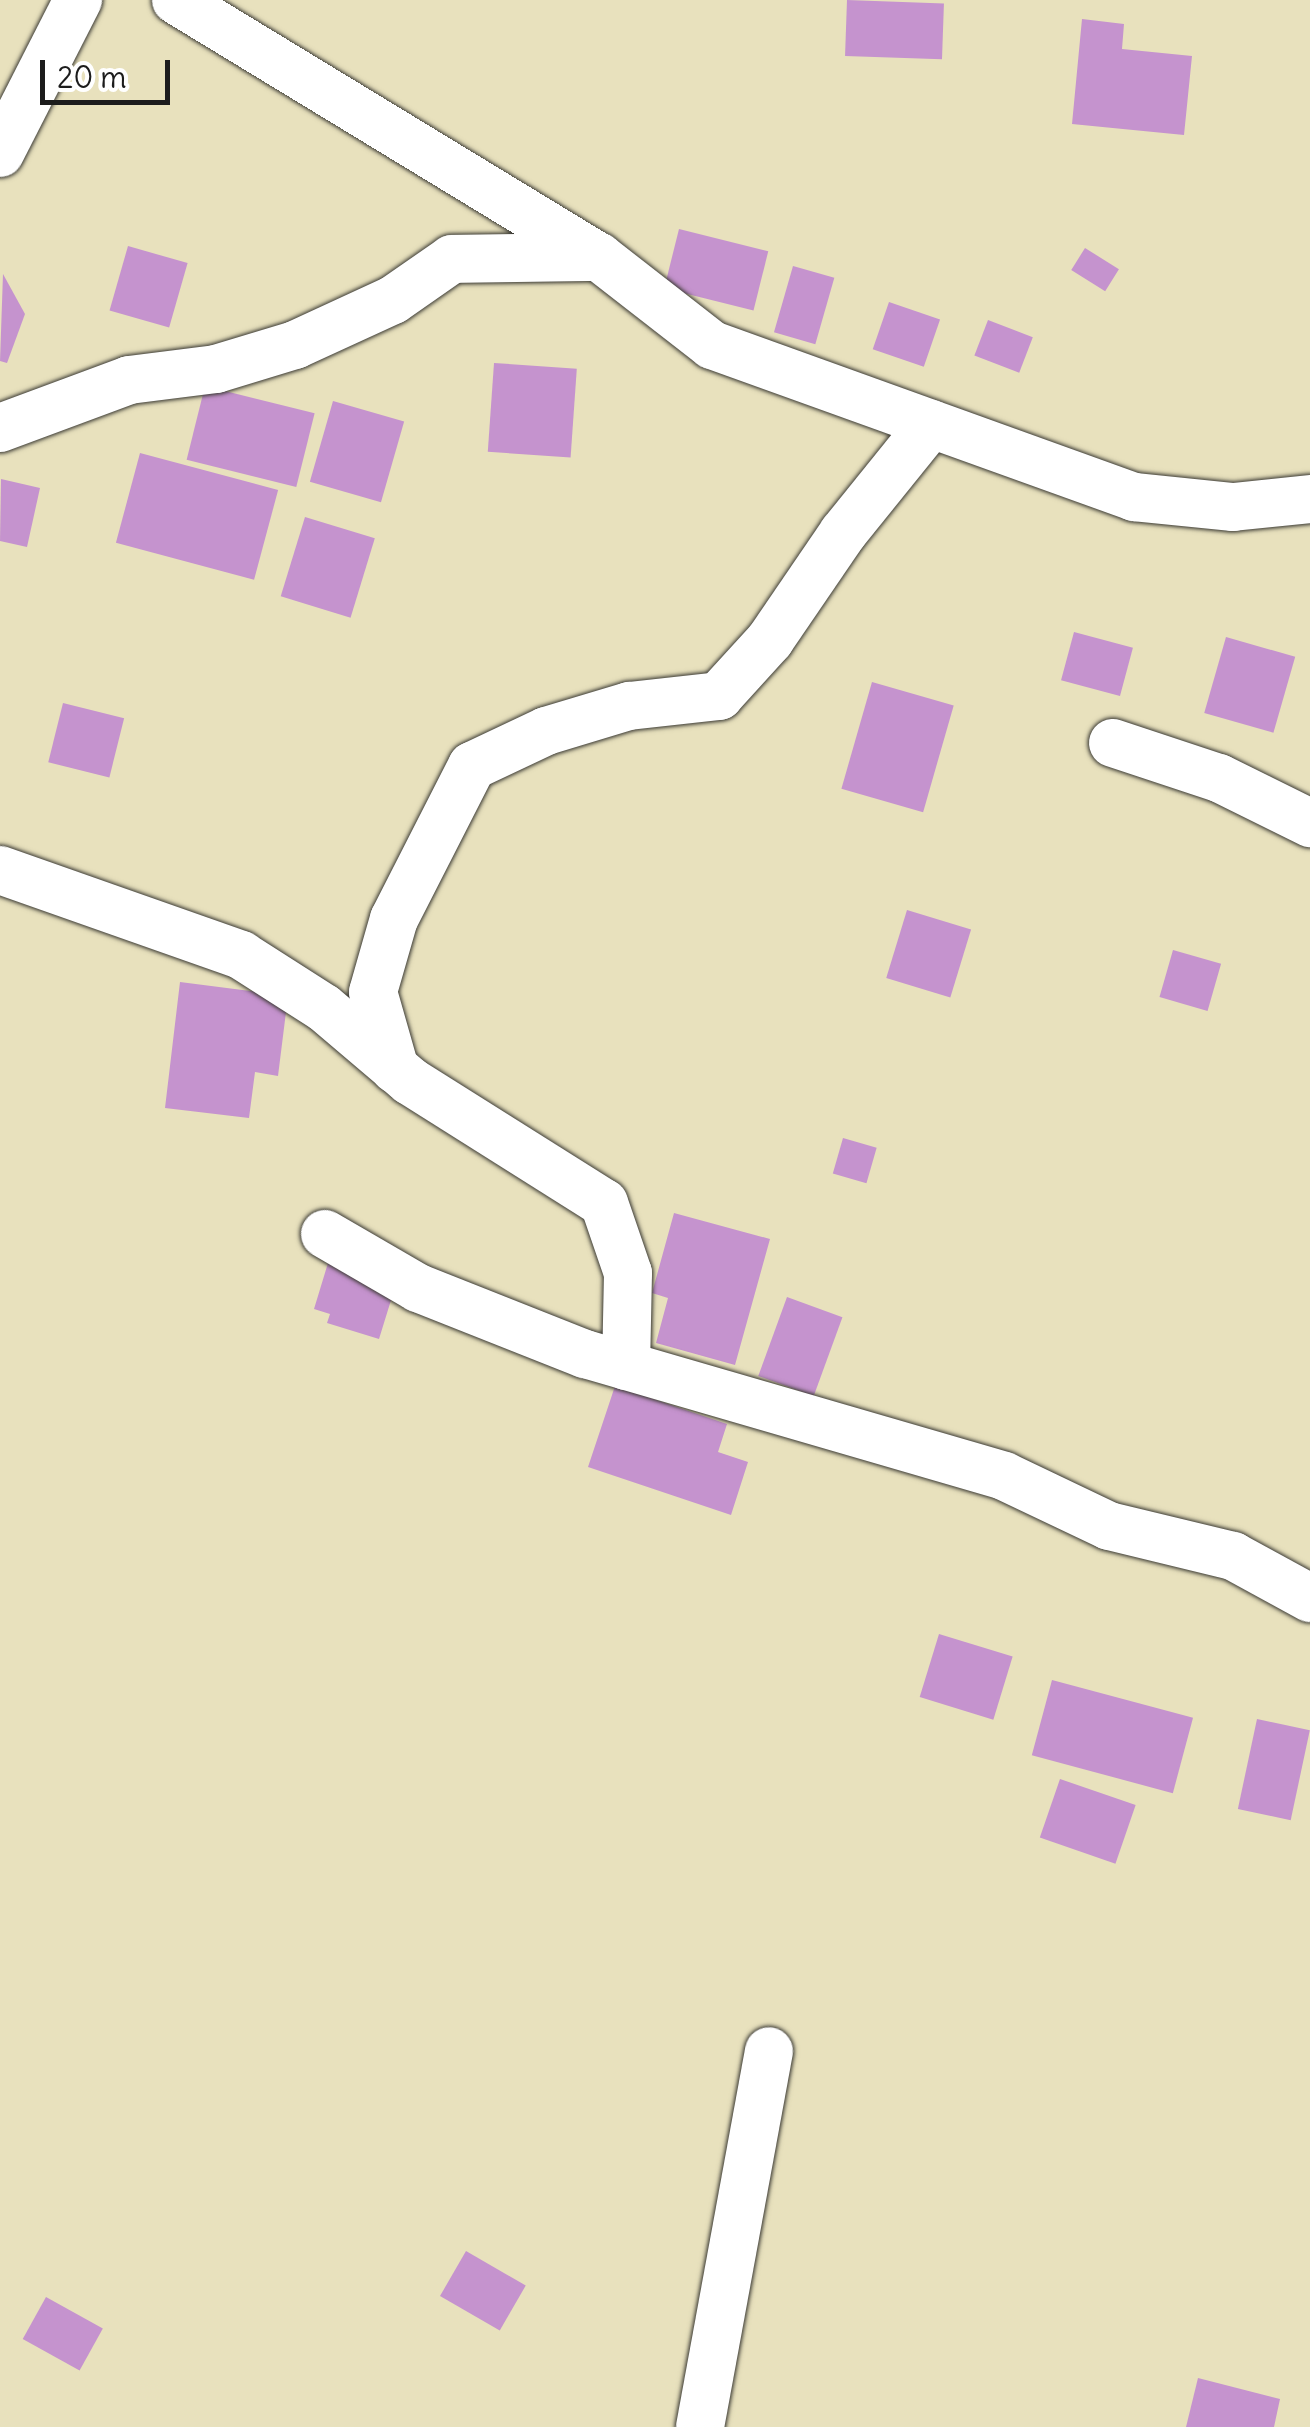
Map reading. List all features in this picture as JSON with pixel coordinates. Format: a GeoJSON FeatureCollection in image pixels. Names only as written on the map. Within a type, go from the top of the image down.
{"type":"FeatureCollection","features":[{"type":"Feature","properties":{"kind":"street"},"geometry":{"type":"LineString","coordinates":[[0,153],[78,0]]}},
{"type":"Feature","properties":{"kind":"street"},"geometry":{"type":"LineString","coordinates":[[176,0],[599,257],[712,345],[1134,497],[1233,508],[1310,499]]}},
{"type":"Feature","properties":{"kind":"street"},"geometry":{"type":"LineString","coordinates":[[0,428],[129,380],[216,368],[294,345],[393,300],[452,258],[599,257]]}},
{"type":"Feature","properties":{"kind":"street"},"geometry":{"type":"LineString","coordinates":[[396,1068],[373,992],[394,919],[472,766],[546,731],[629,706],[719,696],[770,640],[843,532],[931,424]]}},
{"type":"Feature","properties":{"kind":"street"},"geometry":{"type":"LineString","coordinates":[[1113,743],[1219,778],[1310,823]]}},
{"type":"Feature","properties":{"kind":"street"},"geometry":{"type":"LineString","coordinates":[[0,870],[241,955],[324,1008],[396,1068],[604,1203],[628,1273],[626,1366]]}},
{"type":"Feature","properties":{"kind":"street"},"geometry":{"type":"LineString","coordinates":[[325,1234],[418,1288],[626,1366],[1004,1476],[1109,1526],[1233,1556],[1310,1598]]}},
{"type":"Feature","properties":{"kind":"street"},"geometry":{"type":"LineString","coordinates":[[700,2427],[769,2050]]}},
{"type":"Feature","properties":{"kind":"building"},"geometry":{"type":"Polygon","coordinates":[[[847,0],[944,3],[942,59],[845,56],[847,0]]]}},
{"type":"Feature","properties":{"kind":"building"},"geometry":{"type":"Polygon","coordinates":[[[1082,19],[1124,24],[1122,49],[1192,56],[1184,135],[1072,124],[1082,19]]]}},
{"type":"Feature","properties":{"kind":"building"},"geometry":{"type":"Polygon","coordinates":[[[679,229],[768,251],[754,310],[664,288],[679,229]]]}},
{"type":"Feature","properties":{"kind":"building"},"geometry":{"type":"Polygon","coordinates":[[[128,246],[188,263],[169,327],[110,310],[128,246]]]}},
{"type":"Feature","properties":{"kind":"building"},"geometry":{"type":"Polygon","coordinates":[[[1085,248],[1119,269],[1105,291],[1071,270],[1085,248]]]}},
{"type":"Feature","properties":{"kind":"building"},"geometry":{"type":"Polygon","coordinates":[[[793,266],[834,278],[815,344],[774,332],[793,266]]]}},
{"type":"Feature","properties":{"kind":"building"},"geometry":{"type":"Polygon","coordinates":[[[3,274],[25,314],[7,363],[0,361],[3,274]]]}},
{"type":"Feature","properties":{"kind":"building"},"geometry":{"type":"Polygon","coordinates":[[[889,302],[940,320],[924,367],[873,349],[889,302]]]}},
{"type":"Feature","properties":{"kind":"building"},"geometry":{"type":"Polygon","coordinates":[[[988,320],[1033,337],[1019,373],[974,355],[988,320]]]}},
{"type":"Feature","properties":{"kind":"building"},"geometry":{"type":"Polygon","coordinates":[[[494,363],[577,369],[571,458],[488,452],[494,363]]]}},
{"type":"Feature","properties":{"kind":"building"},"geometry":{"type":"Polygon","coordinates":[[[205,386],[315,413],[296,487],[187,460],[205,386]]]}},
{"type":"Feature","properties":{"kind":"building"},"geometry":{"type":"Polygon","coordinates":[[[333,401],[404,421],[381,502],[310,482],[333,401]]]}},
{"type":"Feature","properties":{"kind":"building"},"geometry":{"type":"Polygon","coordinates":[[[140,453],[278,490],[254,580],[116,543],[140,453]]]}},
{"type":"Feature","properties":{"kind":"building"},"geometry":{"type":"Polygon","coordinates":[[[1,479],[40,488],[27,547],[0,541],[1,479]]]}},
{"type":"Feature","properties":{"kind":"building"},"geometry":{"type":"Polygon","coordinates":[[[305,517],[375,538],[351,618],[281,596],[305,517]]]}},
{"type":"Feature","properties":{"kind":"building"},"geometry":{"type":"Polygon","coordinates":[[[1074,632],[1133,648],[1120,696],[1061,680],[1074,632]]]}},
{"type":"Feature","properties":{"kind":"building"},"geometry":{"type":"Polygon","coordinates":[[[1226,637],[1295,657],[1273,733],[1204,713],[1226,637]]]}},
{"type":"Feature","properties":{"kind":"building"},"geometry":{"type":"Polygon","coordinates":[[[872,682],[954,705],[923,812],[841,789],[872,682]]]}},
{"type":"Feature","properties":{"kind":"building"},"geometry":{"type":"Polygon","coordinates":[[[63,703],[124,718],[109,777],[48,762],[63,703]]]}},
{"type":"Feature","properties":{"kind":"building"},"geometry":{"type":"Polygon","coordinates":[[[907,910],[971,930],[950,997],[886,978],[907,910]]]}},
{"type":"Feature","properties":{"kind":"building"},"geometry":{"type":"Polygon","coordinates":[[[1173,950],[1221,964],[1208,1011],[1159,997],[1173,950]]]}},
{"type":"Feature","properties":{"kind":"building"},"geometry":{"type":"Polygon","coordinates":[[[180,982],[288,996],[278,1076],[255,1072],[249,1118],[165,1108],[180,982]]]}},
{"type":"Feature","properties":{"kind":"building"},"geometry":{"type":"Polygon","coordinates":[[[843,1138],[877,1148],[866,1183],[833,1174],[843,1138]]]}},
{"type":"Feature","properties":{"kind":"building"},"geometry":{"type":"Polygon","coordinates":[[[674,1213],[770,1239],[735,1365],[656,1343],[668,1298],[652,1293],[674,1213]]]}},
{"type":"Feature","properties":{"kind":"building"},"geometry":{"type":"Polygon","coordinates":[[[328,1263],[396,1284],[379,1339],[327,1323],[330,1314],[314,1309],[328,1263]]]}},
{"type":"Feature","properties":{"kind":"building"},"geometry":{"type":"Polygon","coordinates":[[[787,1297],[842,1317],[814,1396],[758,1376],[787,1297]]]}},
{"type":"Feature","properties":{"kind":"building"},"geometry":{"type":"Polygon","coordinates":[[[615,1386],[727,1424],[718,1452],[748,1462],[731,1515],[588,1467],[615,1386]]]}},
{"type":"Feature","properties":{"kind":"building"},"geometry":{"type":"Polygon","coordinates":[[[939,1634],[1013,1657],[993,1720],[920,1697],[939,1634]]]}},
{"type":"Feature","properties":{"kind":"building"},"geometry":{"type":"Polygon","coordinates":[[[1052,1680],[1193,1718],[1173,1793],[1032,1755],[1052,1680]]]}},
{"type":"Feature","properties":{"kind":"building"},"geometry":{"type":"Polygon","coordinates":[[[1257,1719],[1310,1730],[1291,1820],[1238,1809],[1257,1719]]]}},
{"type":"Feature","properties":{"kind":"building"},"geometry":{"type":"Polygon","coordinates":[[[1060,1779],[1136,1805],[1115,1864],[1040,1838],[1060,1779]]]}},
{"type":"Feature","properties":{"kind":"building"},"geometry":{"type":"Polygon","coordinates":[[[466,2251],[526,2286],[500,2331],[440,2296],[466,2251]]]}},
{"type":"Feature","properties":{"kind":"building"},"geometry":{"type":"Polygon","coordinates":[[[46,2297],[103,2329],[80,2370],[23,2339],[46,2297]]]}},
{"type":"Feature","properties":{"kind":"building"},"geometry":{"type":"Polygon","coordinates":[[[1198,2378],[1280,2399],[1274,2427],[1186,2427],[1198,2378]]]}}]}
